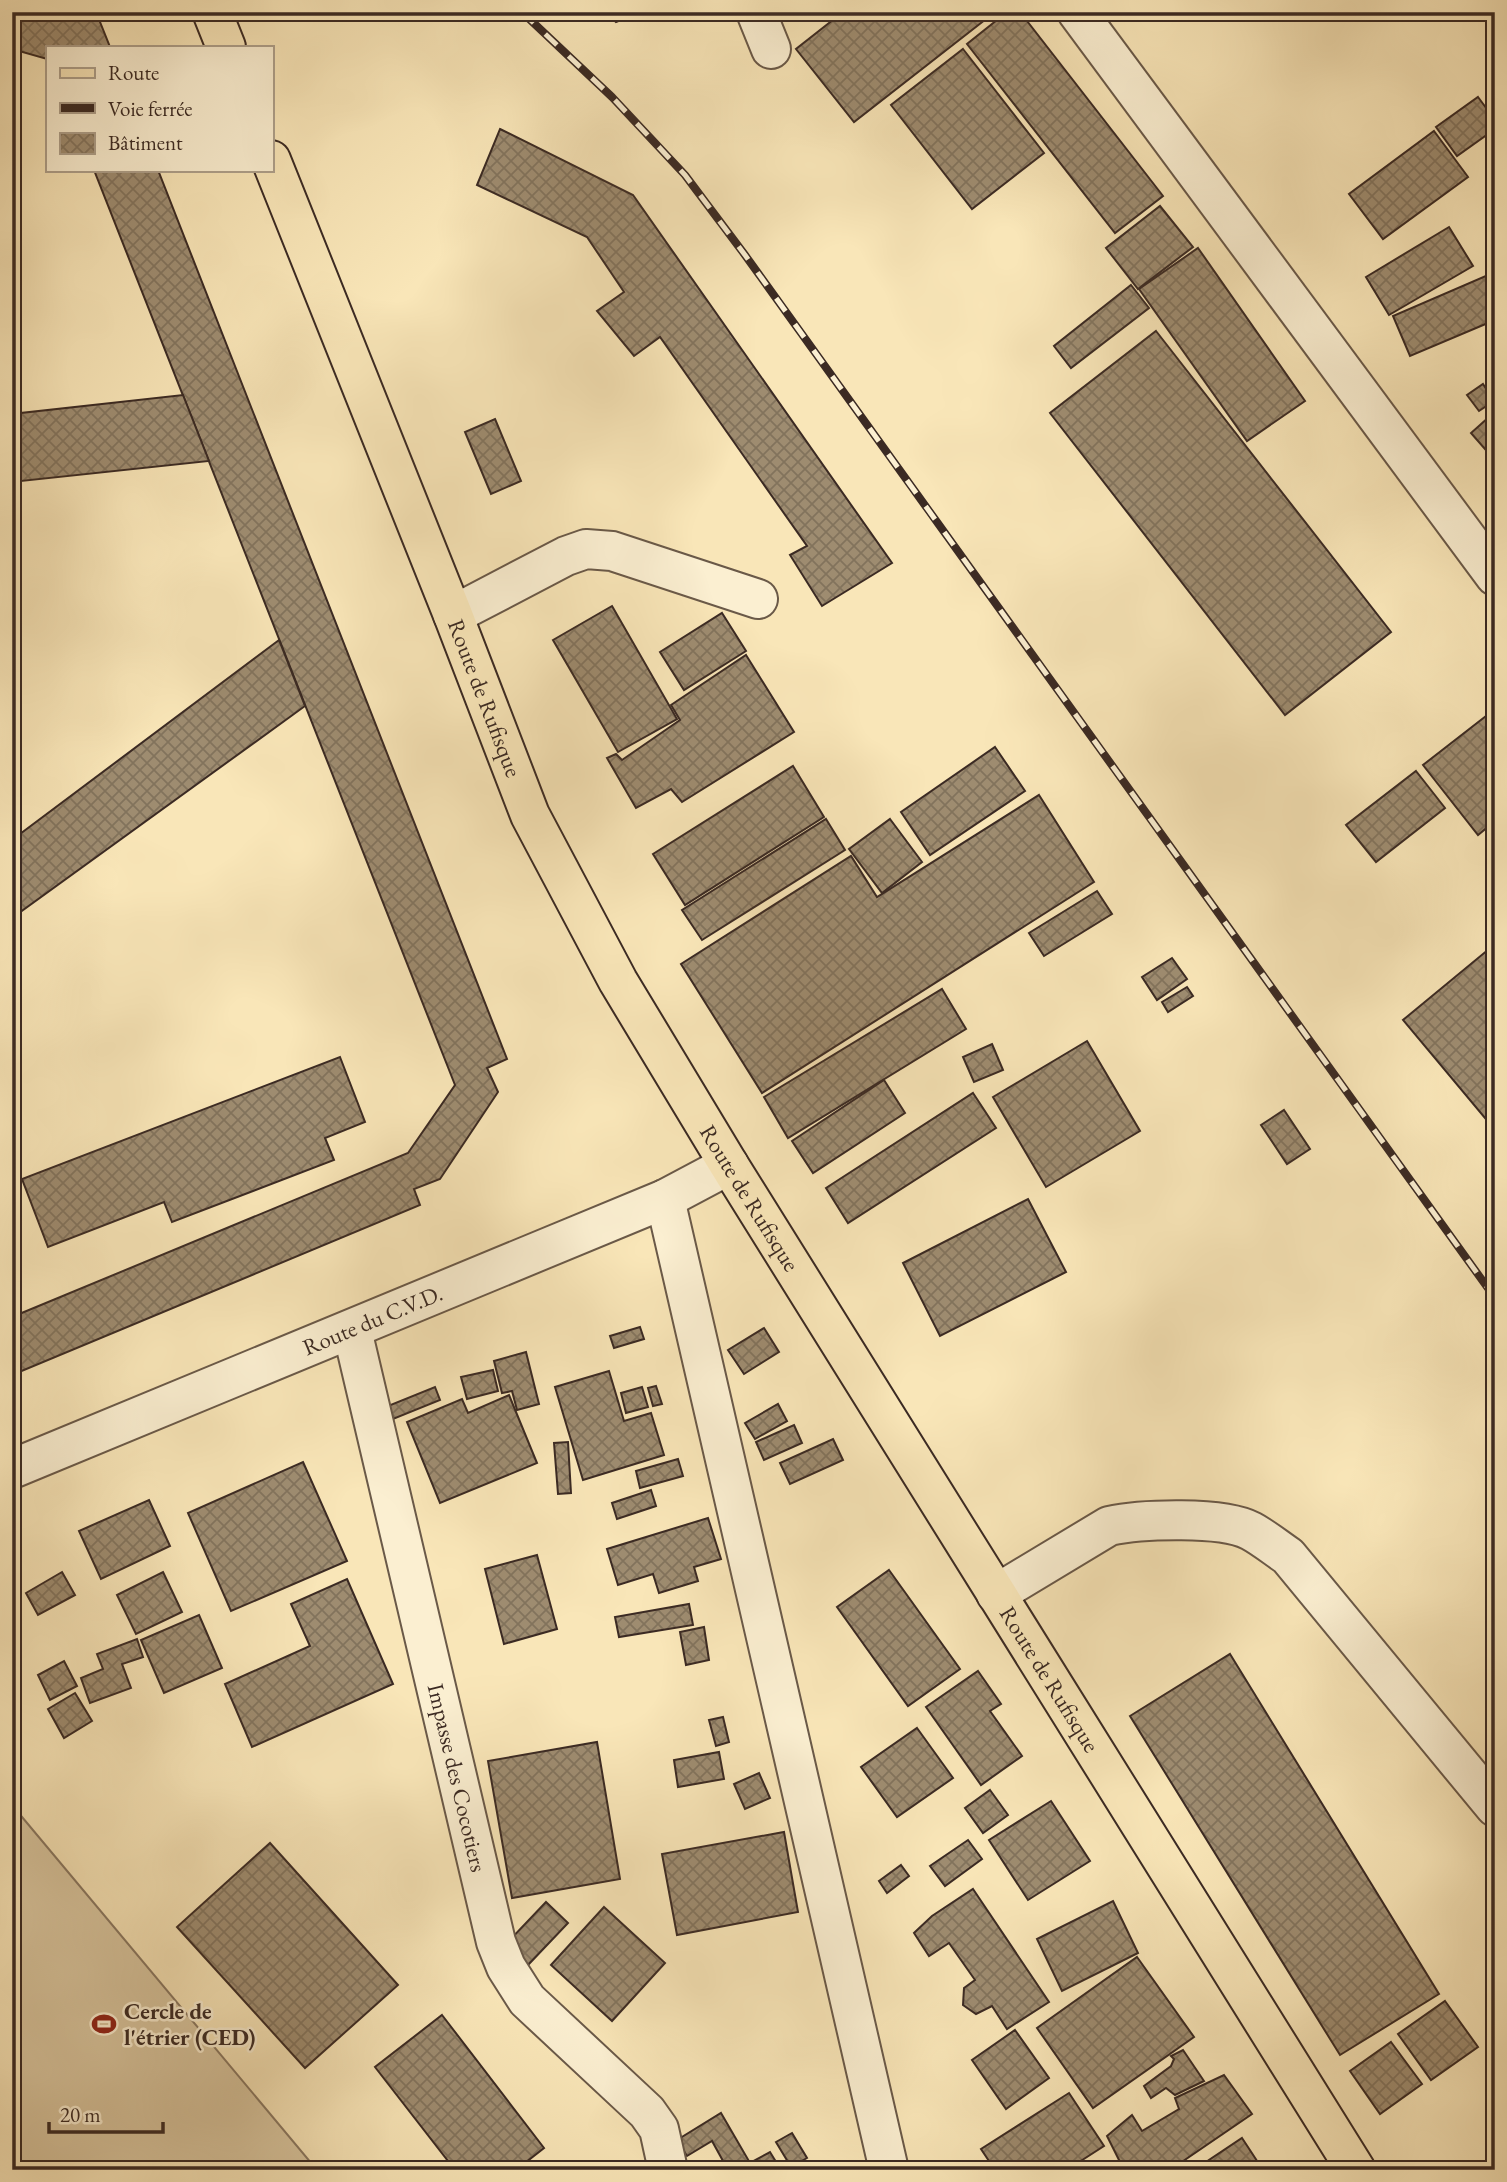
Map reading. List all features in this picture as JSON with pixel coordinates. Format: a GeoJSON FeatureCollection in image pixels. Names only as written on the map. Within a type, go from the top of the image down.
{"type":"FeatureCollection","features":[{"type":"Feature","properties":{"kind":"main road"},"geometry":{"type":"LineString","coordinates":[[212,12],[226,46]]}},
{"type":"Feature","properties":{"kind":"main road","name":"Route de Rufisque"},"geometry":{"type":"LineString","coordinates":[[273,165],[530,815],[618,981],[729,1165],[1356,2170]]}},
{"type":"Feature","properties":{"kind":"street"},"geometry":{"type":"LineString","coordinates":[[756,12],[771,49]]}},
{"type":"Feature","properties":{"kind":"street"},"geometry":{"type":"LineString","coordinates":[[1077,12],[1495,576]]}},
{"type":"Feature","properties":{"kind":"street"},"geometry":{"type":"LineString","coordinates":[[453,615],[566,556],[586,549],[612,551],[758,599]]}},
{"type":"Feature","properties":{"kind":"street","name":"Route du C.V.D."},"geometry":{"type":"LineString","coordinates":[[12,1469],[352,1331],[666,1199],[729,1165]]}},
{"type":"Feature","properties":{"kind":"street"},"geometry":{"type":"LineString","coordinates":[[666,1199],[889,2170]]}},
{"type":"Feature","properties":{"kind":"street","name":"Impasse des Cocotiers"},"geometry":{"type":"LineString","coordinates":[[352,1331],[496,1942],[506,1968],[527,2000],[647,2112],[659,2129],[668,2170]]}},
{"type":"Feature","properties":{"kind":"street"},"geometry":{"type":"LineString","coordinates":[[996,1594],[1109,1526],[1129,1521],[1223,1522],[1250,1530],[1288,1556],[1495,1807]]}},
{"type":"Feature","properties":{"kind":"shaded area","name":"Cercle de l'étrier (CED)"},"geometry":{"type":"Polygon","coordinates":[[[12,1805],[317,2170],[12,2170],[12,1805]]]}},
{"type":"Feature","properties":{"kind":"building"},"geometry":{"type":"Polygon","coordinates":[[[12,12],[96,12],[110,46],[46,46],[46,59],[12,49],[12,12]]]}},
{"type":"Feature","properties":{"kind":"building"},"geometry":{"type":"Polygon","coordinates":[[[605,12],[640,12],[616,22],[605,12]]]}},
{"type":"Feature","properties":{"kind":"building"},"geometry":{"type":"Polygon","coordinates":[[[843,12],[995,12],[854,122],[796,49],[843,12]]]}},
{"type":"Feature","properties":{"kind":"building"},"geometry":{"type":"Polygon","coordinates":[[[1007,12],[1020,12],[1163,196],[1115,233],[967,44],[1007,12]]]}},
{"type":"Feature","properties":{"kind":"building"},"geometry":{"type":"Polygon","coordinates":[[[963,49],[1044,153],[972,209],[891,105],[963,49]]]}},
{"type":"Feature","properties":{"kind":"building"},"geometry":{"type":"Polygon","coordinates":[[[1478,97],[1495,120],[1495,129],[1457,156],[1436,127],[1478,97]]]}},
{"type":"Feature","properties":{"kind":"building"},"geometry":{"type":"Polygon","coordinates":[[[500,129],[633,195],[892,563],[822,606],[790,555],[807,546],[660,337],[634,356],[597,311],[624,292],[587,237],[477,185],[500,129]]]}},
{"type":"Feature","properties":{"kind":"building"},"geometry":{"type":"Polygon","coordinates":[[[1434,131],[1468,177],[1383,239],[1349,194],[1434,131]]]}},
{"type":"Feature","properties":{"kind":"building"},"geometry":{"type":"Polygon","coordinates":[[[95,172],[159,172],[507,1059],[487,1068],[498,1092],[440,1179],[414,1189],[420,1205],[12,1375],[12,1317],[408,1153],[455,1085],[95,172]]]}},
{"type":"Feature","properties":{"kind":"building"},"geometry":{"type":"Polygon","coordinates":[[[1160,206],[1193,247],[1138,289],[1106,248],[1160,206]]]}},
{"type":"Feature","properties":{"kind":"building"},"geometry":{"type":"Polygon","coordinates":[[[1449,227],[1473,266],[1389,315],[1366,277],[1449,227]]]}},
{"type":"Feature","properties":{"kind":"building"},"geometry":{"type":"Polygon","coordinates":[[[1198,248],[1305,401],[1247,441],[1139,289],[1198,248]]]}},
{"type":"Feature","properties":{"kind":"building"},"geometry":{"type":"Polygon","coordinates":[[[1495,272],[1495,320],[1410,356],[1393,316],[1495,272]]]}},
{"type":"Feature","properties":{"kind":"building"},"geometry":{"type":"Polygon","coordinates":[[[1131,285],[1149,308],[1071,368],[1054,346],[1131,285]]]}},
{"type":"Feature","properties":{"kind":"building"},"geometry":{"type":"Polygon","coordinates":[[[1156,331],[1391,632],[1285,715],[1050,413],[1156,331]]]}},
{"type":"Feature","properties":{"kind":"building"},"geometry":{"type":"Polygon","coordinates":[[[1483,384],[1494,401],[1479,411],[1467,395],[1483,384]]]}},
{"type":"Feature","properties":{"kind":"building"},"geometry":{"type":"Polygon","coordinates":[[[183,395],[209,461],[12,482],[12,414],[183,395]]]}},
{"type":"Feature","properties":{"kind":"building"},"geometry":{"type":"Polygon","coordinates":[[[1489,417],[1495,424],[1495,453],[1491,456],[1471,433],[1489,417]]]}},
{"type":"Feature","properties":{"kind":"building"},"geometry":{"type":"Polygon","coordinates":[[[495,419],[521,481],[491,494],[465,432],[495,419]]]}},
{"type":"Feature","properties":{"kind":"building"},"geometry":{"type":"Polygon","coordinates":[[[612,606],[677,719],[618,752],[553,640],[612,606]]]}},
{"type":"Feature","properties":{"kind":"building"},"geometry":{"type":"Polygon","coordinates":[[[722,613],[746,651],[684,690],[660,652],[722,613]]]}},
{"type":"Feature","properties":{"kind":"building"},"geometry":{"type":"Polygon","coordinates":[[[279,640],[305,706],[12,918],[12,840],[279,640]]]}},
{"type":"Feature","properties":{"kind":"building"},"geometry":{"type":"Polygon","coordinates":[[[746,655],[794,732],[682,802],[671,789],[636,808],[607,758],[616,754],[622,760],[680,720],[671,705],[746,655]]]}},
{"type":"Feature","properties":{"kind":"building"},"geometry":{"type":"Polygon","coordinates":[[[1495,709],[1495,821],[1478,835],[1423,765],[1495,709]]]}},
{"type":"Feature","properties":{"kind":"building"},"geometry":{"type":"Polygon","coordinates":[[[995,747],[1025,791],[930,855],[901,812],[995,747]]]}},
{"type":"Feature","properties":{"kind":"building"},"geometry":{"type":"Polygon","coordinates":[[[793,766],[824,817],[685,905],[653,854],[793,766]]]}},
{"type":"Feature","properties":{"kind":"building"},"geometry":{"type":"Polygon","coordinates":[[[1416,771],[1445,808],[1376,862],[1346,825],[1416,771]]]}},
{"type":"Feature","properties":{"kind":"building"},"geometry":{"type":"Polygon","coordinates":[[[1039,795],[1094,882],[762,1093],[681,964],[851,856],[877,897],[1039,795]]]}},
{"type":"Feature","properties":{"kind":"building"},"geometry":{"type":"Polygon","coordinates":[[[826,819],[845,850],[702,940],[682,910],[826,819]]]}},
{"type":"Feature","properties":{"kind":"building"},"geometry":{"type":"Polygon","coordinates":[[[890,819],[922,862],[882,893],[849,849],[890,819]]]}},
{"type":"Feature","properties":{"kind":"building"},"geometry":{"type":"Polygon","coordinates":[[[1097,891],[1112,914],[1044,956],[1029,933],[1097,891]]]}},
{"type":"Feature","properties":{"kind":"building"},"geometry":{"type":"Polygon","coordinates":[[[1495,944],[1495,1130],[1403,1020],[1495,944]]]}},
{"type":"Feature","properties":{"kind":"building"},"geometry":{"type":"Polygon","coordinates":[[[1172,958],[1187,979],[1157,1000],[1142,977],[1172,958]]]}},
{"type":"Feature","properties":{"kind":"building"},"geometry":{"type":"Polygon","coordinates":[[[1187,987],[1193,996],[1168,1012],[1162,1002],[1187,987]]]}},
{"type":"Feature","properties":{"kind":"building"},"geometry":{"type":"Polygon","coordinates":[[[942,989],[966,1029],[788,1138],[764,1097],[942,989]]]}},
{"type":"Feature","properties":{"kind":"building"},"geometry":{"type":"Polygon","coordinates":[[[1087,1041],[1140,1131],[1046,1187],[993,1097],[1087,1041]]]}},
{"type":"Feature","properties":{"kind":"building"},"geometry":{"type":"Polygon","coordinates":[[[992,1044],[1003,1070],[974,1082],[963,1057],[992,1044]]]}},
{"type":"Feature","properties":{"kind":"building"},"geometry":{"type":"Polygon","coordinates":[[[340,1057],[365,1122],[325,1138],[334,1160],[172,1222],[164,1202],[48,1247],[22,1179],[340,1057]]]}},
{"type":"Feature","properties":{"kind":"building"},"geometry":{"type":"Polygon","coordinates":[[[884,1080],[905,1113],[813,1173],[792,1141],[884,1080]]]}},
{"type":"Feature","properties":{"kind":"building"},"geometry":{"type":"Polygon","coordinates":[[[973,1093],[996,1128],[848,1223],[826,1188],[973,1093]]]}},
{"type":"Feature","properties":{"kind":"building"},"geometry":{"type":"Polygon","coordinates":[[[1284,1110],[1310,1149],[1287,1164],[1261,1125],[1284,1110]]]}},
{"type":"Feature","properties":{"kind":"building"},"geometry":{"type":"Polygon","coordinates":[[[1028,1199],[1066,1272],[940,1336],[903,1263],[1028,1199]]]}},
{"type":"Feature","properties":{"kind":"building"},"geometry":{"type":"Polygon","coordinates":[[[640,1327],[644,1339],[614,1348],[610,1336],[640,1327]]]}},
{"type":"Feature","properties":{"kind":"building"},"geometry":{"type":"Polygon","coordinates":[[[764,1328],[779,1352],[744,1374],[728,1350],[764,1328]]]}},
{"type":"Feature","properties":{"kind":"building"},"geometry":{"type":"Polygon","coordinates":[[[526,1352],[539,1404],[517,1410],[512,1391],[502,1393],[494,1361],[526,1352]]]}},
{"type":"Feature","properties":{"kind":"building"},"geometry":{"type":"Polygon","coordinates":[[[493,1370],[498,1391],[467,1399],[461,1377],[493,1370]]]}},
{"type":"Feature","properties":{"kind":"building"},"geometry":{"type":"Polygon","coordinates":[[[609,1371],[624,1421],[651,1413],[664,1455],[583,1480],[555,1387],[609,1371]]]}},
{"type":"Feature","properties":{"kind":"building"},"geometry":{"type":"Polygon","coordinates":[[[656,1386],[662,1404],[653,1406],[648,1388],[656,1386]]]}},
{"type":"Feature","properties":{"kind":"building"},"geometry":{"type":"Polygon","coordinates":[[[435,1387],[440,1400],[393,1419],[388,1406],[435,1387]]]}},
{"type":"Feature","properties":{"kind":"building"},"geometry":{"type":"Polygon","coordinates":[[[642,1387],[648,1407],[626,1413],[621,1393],[642,1387]]]}},
{"type":"Feature","properties":{"kind":"building"},"geometry":{"type":"Polygon","coordinates":[[[509,1395],[537,1463],[440,1503],[407,1422],[462,1399],[468,1413],[509,1395]]]}},
{"type":"Feature","properties":{"kind":"building"},"geometry":{"type":"Polygon","coordinates":[[[778,1404],[787,1421],[755,1439],[745,1423],[778,1404]]]}},
{"type":"Feature","properties":{"kind":"building"},"geometry":{"type":"Polygon","coordinates":[[[794,1425],[802,1443],[764,1460],[756,1442],[794,1425]]]}},
{"type":"Feature","properties":{"kind":"building"},"geometry":{"type":"Polygon","coordinates":[[[833,1439],[843,1460],[790,1484],[780,1463],[833,1439]]]}},
{"type":"Feature","properties":{"kind":"building"},"geometry":{"type":"Polygon","coordinates":[[[568,1442],[571,1493],[558,1494],[554,1443],[568,1442]]]}},
{"type":"Feature","properties":{"kind":"building"},"geometry":{"type":"Polygon","coordinates":[[[678,1459],[683,1476],[640,1488],[636,1471],[678,1459]]]}},
{"type":"Feature","properties":{"kind":"building"},"geometry":{"type":"Polygon","coordinates":[[[303,1462],[347,1561],[231,1611],[188,1513],[303,1462]]]}},
{"type":"Feature","properties":{"kind":"building"},"geometry":{"type":"Polygon","coordinates":[[[651,1490],[656,1506],[617,1519],[612,1503],[651,1490]]]}},
{"type":"Feature","properties":{"kind":"building"},"geometry":{"type":"Polygon","coordinates":[[[149,1500],[170,1546],[101,1579],[79,1531],[149,1500]]]}},
{"type":"Feature","properties":{"kind":"building"},"geometry":{"type":"Polygon","coordinates":[[[708,1518],[721,1559],[694,1567],[698,1581],[659,1593],[653,1574],[618,1585],[607,1549],[708,1518]]]}},
{"type":"Feature","properties":{"kind":"building"},"geometry":{"type":"Polygon","coordinates":[[[537,1555],[557,1629],[504,1644],[485,1569],[537,1555]]]}},
{"type":"Feature","properties":{"kind":"building"},"geometry":{"type":"Polygon","coordinates":[[[889,1570],[960,1669],[908,1706],[837,1607],[889,1570]]]}},
{"type":"Feature","properties":{"kind":"building"},"geometry":{"type":"Polygon","coordinates":[[[62,1572],[75,1595],[38,1615],[26,1593],[62,1572]]]}},
{"type":"Feature","properties":{"kind":"building"},"geometry":{"type":"Polygon","coordinates":[[[163,1572],[182,1612],[136,1634],[117,1595],[163,1572]]]}},
{"type":"Feature","properties":{"kind":"building"},"geometry":{"type":"Polygon","coordinates":[[[347,1579],[393,1684],[252,1747],[225,1684],[310,1646],[291,1604],[347,1579]]]}},
{"type":"Feature","properties":{"kind":"building"},"geometry":{"type":"Polygon","coordinates":[[[689,1604],[693,1625],[619,1637],[615,1617],[689,1604]]]}},
{"type":"Feature","properties":{"kind":"building"},"geometry":{"type":"Polygon","coordinates":[[[199,1615],[222,1668],[164,1693],[141,1640],[199,1615]]]}},
{"type":"Feature","properties":{"kind":"building"},"geometry":{"type":"Polygon","coordinates":[[[704,1627],[709,1660],[686,1665],[680,1632],[704,1627]]]}},
{"type":"Feature","properties":{"kind":"building"},"geometry":{"type":"Polygon","coordinates":[[[137,1639],[143,1657],[122,1664],[131,1688],[90,1703],[81,1678],[103,1669],[97,1654],[137,1639]]]}},
{"type":"Feature","properties":{"kind":"building"},"geometry":{"type":"Polygon","coordinates":[[[1230,1654],[1439,1994],[1340,2055],[1130,1716],[1230,1654]]]}},
{"type":"Feature","properties":{"kind":"building"},"geometry":{"type":"Polygon","coordinates":[[[64,1661],[77,1686],[50,1700],[38,1675],[64,1661]]]}},
{"type":"Feature","properties":{"kind":"building"},"geometry":{"type":"Polygon","coordinates":[[[978,1671],[1001,1704],[990,1711],[1022,1756],[981,1785],[926,1707],[978,1671]]]}},
{"type":"Feature","properties":{"kind":"building"},"geometry":{"type":"Polygon","coordinates":[[[75,1693],[92,1721],[64,1738],[48,1709],[75,1693]]]}},
{"type":"Feature","properties":{"kind":"building"},"geometry":{"type":"Polygon","coordinates":[[[723,1717],[729,1742],[716,1746],[709,1720],[723,1717]]]}},
{"type":"Feature","properties":{"kind":"building"},"geometry":{"type":"Polygon","coordinates":[[[917,1728],[953,1778],[897,1817],[861,1767],[917,1728]]]}},
{"type":"Feature","properties":{"kind":"building"},"geometry":{"type":"Polygon","coordinates":[[[597,1742],[620,1879],[512,1898],[488,1761],[597,1742]]]}},
{"type":"Feature","properties":{"kind":"building"},"geometry":{"type":"Polygon","coordinates":[[[719,1752],[724,1779],[678,1787],[674,1760],[719,1752]]]}},
{"type":"Feature","properties":{"kind":"building"},"geometry":{"type":"Polygon","coordinates":[[[759,1773],[770,1798],[745,1809],[734,1784],[759,1773]]]}},
{"type":"Feature","properties":{"kind":"building"},"geometry":{"type":"Polygon","coordinates":[[[990,1790],[1008,1815],[983,1833],[965,1808],[990,1790]]]}},
{"type":"Feature","properties":{"kind":"building"},"geometry":{"type":"Polygon","coordinates":[[[1051,1801],[1090,1861],[1028,1900],[989,1840],[1051,1801]]]}},
{"type":"Feature","properties":{"kind":"building"},"geometry":{"type":"Polygon","coordinates":[[[784,1832],[798,1912],[677,1935],[662,1854],[784,1832]]]}},
{"type":"Feature","properties":{"kind":"building"},"geometry":{"type":"Polygon","coordinates":[[[968,1840],[982,1859],[945,1886],[930,1866],[968,1840]]]}},
{"type":"Feature","properties":{"kind":"building"},"geometry":{"type":"Polygon","coordinates":[[[270,1843],[398,1985],[305,2068],[177,1927],[270,1843]]]}},
{"type":"Feature","properties":{"kind":"building"},"geometry":{"type":"Polygon","coordinates":[[[901,1865],[909,1876],[887,1893],[879,1881],[901,1865]]]}},
{"type":"Feature","properties":{"kind":"building"},"geometry":{"type":"Polygon","coordinates":[[[973,1889],[1049,2002],[1007,2029],[992,2006],[976,2014],[963,2005],[964,1988],[975,1980],[949,1943],[929,1956],[914,1933],[932,1916],[973,1889]]]}},
{"type":"Feature","properties":{"kind":"building"},"geometry":{"type":"Polygon","coordinates":[[[1113,1901],[1138,1953],[1062,1991],[1037,1939],[1113,1901]]]}},
{"type":"Feature","properties":{"kind":"building"},"geometry":{"type":"Polygon","coordinates":[[[546,1902],[568,1923],[528,1965],[506,1944],[546,1902]]]}},
{"type":"Feature","properties":{"kind":"building"},"geometry":{"type":"Polygon","coordinates":[[[604,1907],[665,1963],[612,2021],[551,1965],[604,1907]]]}},
{"type":"Feature","properties":{"kind":"building"},"geometry":{"type":"Polygon","coordinates":[[[1137,1957],[1194,2037],[1093,2108],[1037,2028],[1137,1957]]]}},
{"type":"Feature","properties":{"kind":"building"},"geometry":{"type":"Polygon","coordinates":[[[1445,2001],[1478,2047],[1431,2080],[1398,2034],[1445,2001]]]}},
{"type":"Feature","properties":{"kind":"building"},"geometry":{"type":"Polygon","coordinates":[[[442,2015],[544,2148],[516,2170],[455,2170],[375,2067],[442,2015]]]}},
{"type":"Feature","properties":{"kind":"building"},"geometry":{"type":"Polygon","coordinates":[[[1015,2030],[1049,2078],[1006,2109],[972,2060],[1015,2030]]]}},
{"type":"Feature","properties":{"kind":"building"},"geometry":{"type":"Polygon","coordinates":[[[1391,2042],[1422,2084],[1380,2114],[1350,2071],[1391,2042]]]}},
{"type":"Feature","properties":{"kind":"building"},"geometry":{"type":"Polygon","coordinates":[[[1183,2050],[1204,2081],[1175,2095],[1166,2088],[1151,2098],[1144,2086],[1171,2066],[1174,2059],[1171,2056],[1183,2050]]]}},
{"type":"Feature","properties":{"kind":"building"},"geometry":{"type":"Polygon","coordinates":[[[1224,2075],[1252,2114],[1170,2170],[1124,2170],[1107,2136],[1132,2115],[1142,2131],[1179,2109],[1175,2098],[1224,2075]]]}},
{"type":"Feature","properties":{"kind":"building"},"geometry":{"type":"Polygon","coordinates":[[[1069,2093],[1104,2146],[1073,2166],[1076,2170],[995,2170],[981,2149],[1069,2093]]]}},
{"type":"Feature","properties":{"kind":"building"},"geometry":{"type":"Polygon","coordinates":[[[721,2113],[750,2163],[770,2152],[781,2170],[728,2170],[712,2141],[687,2156],[677,2140],[721,2113]]]}},
{"type":"Feature","properties":{"kind":"building"},"geometry":{"type":"Polygon","coordinates":[[[792,2133],[807,2158],[791,2167],[776,2142],[792,2133]]]}},
{"type":"Feature","properties":{"kind":"building"},"geometry":{"type":"Polygon","coordinates":[[[1242,2138],[1263,2170],[1194,2170],[1242,2138]]]}},
{"type":"Feature","properties":{"kind":"railway"},"geometry":{"type":"LineString","coordinates":[[522,12],[612,97],[685,175],[1495,1298]]}},
{"type":"Feature","properties":{"kind":"place","name":"Cercle de l'étrier (CED)"},"geometry":{"type":"Point","coordinates":[104,2024]}}]}
